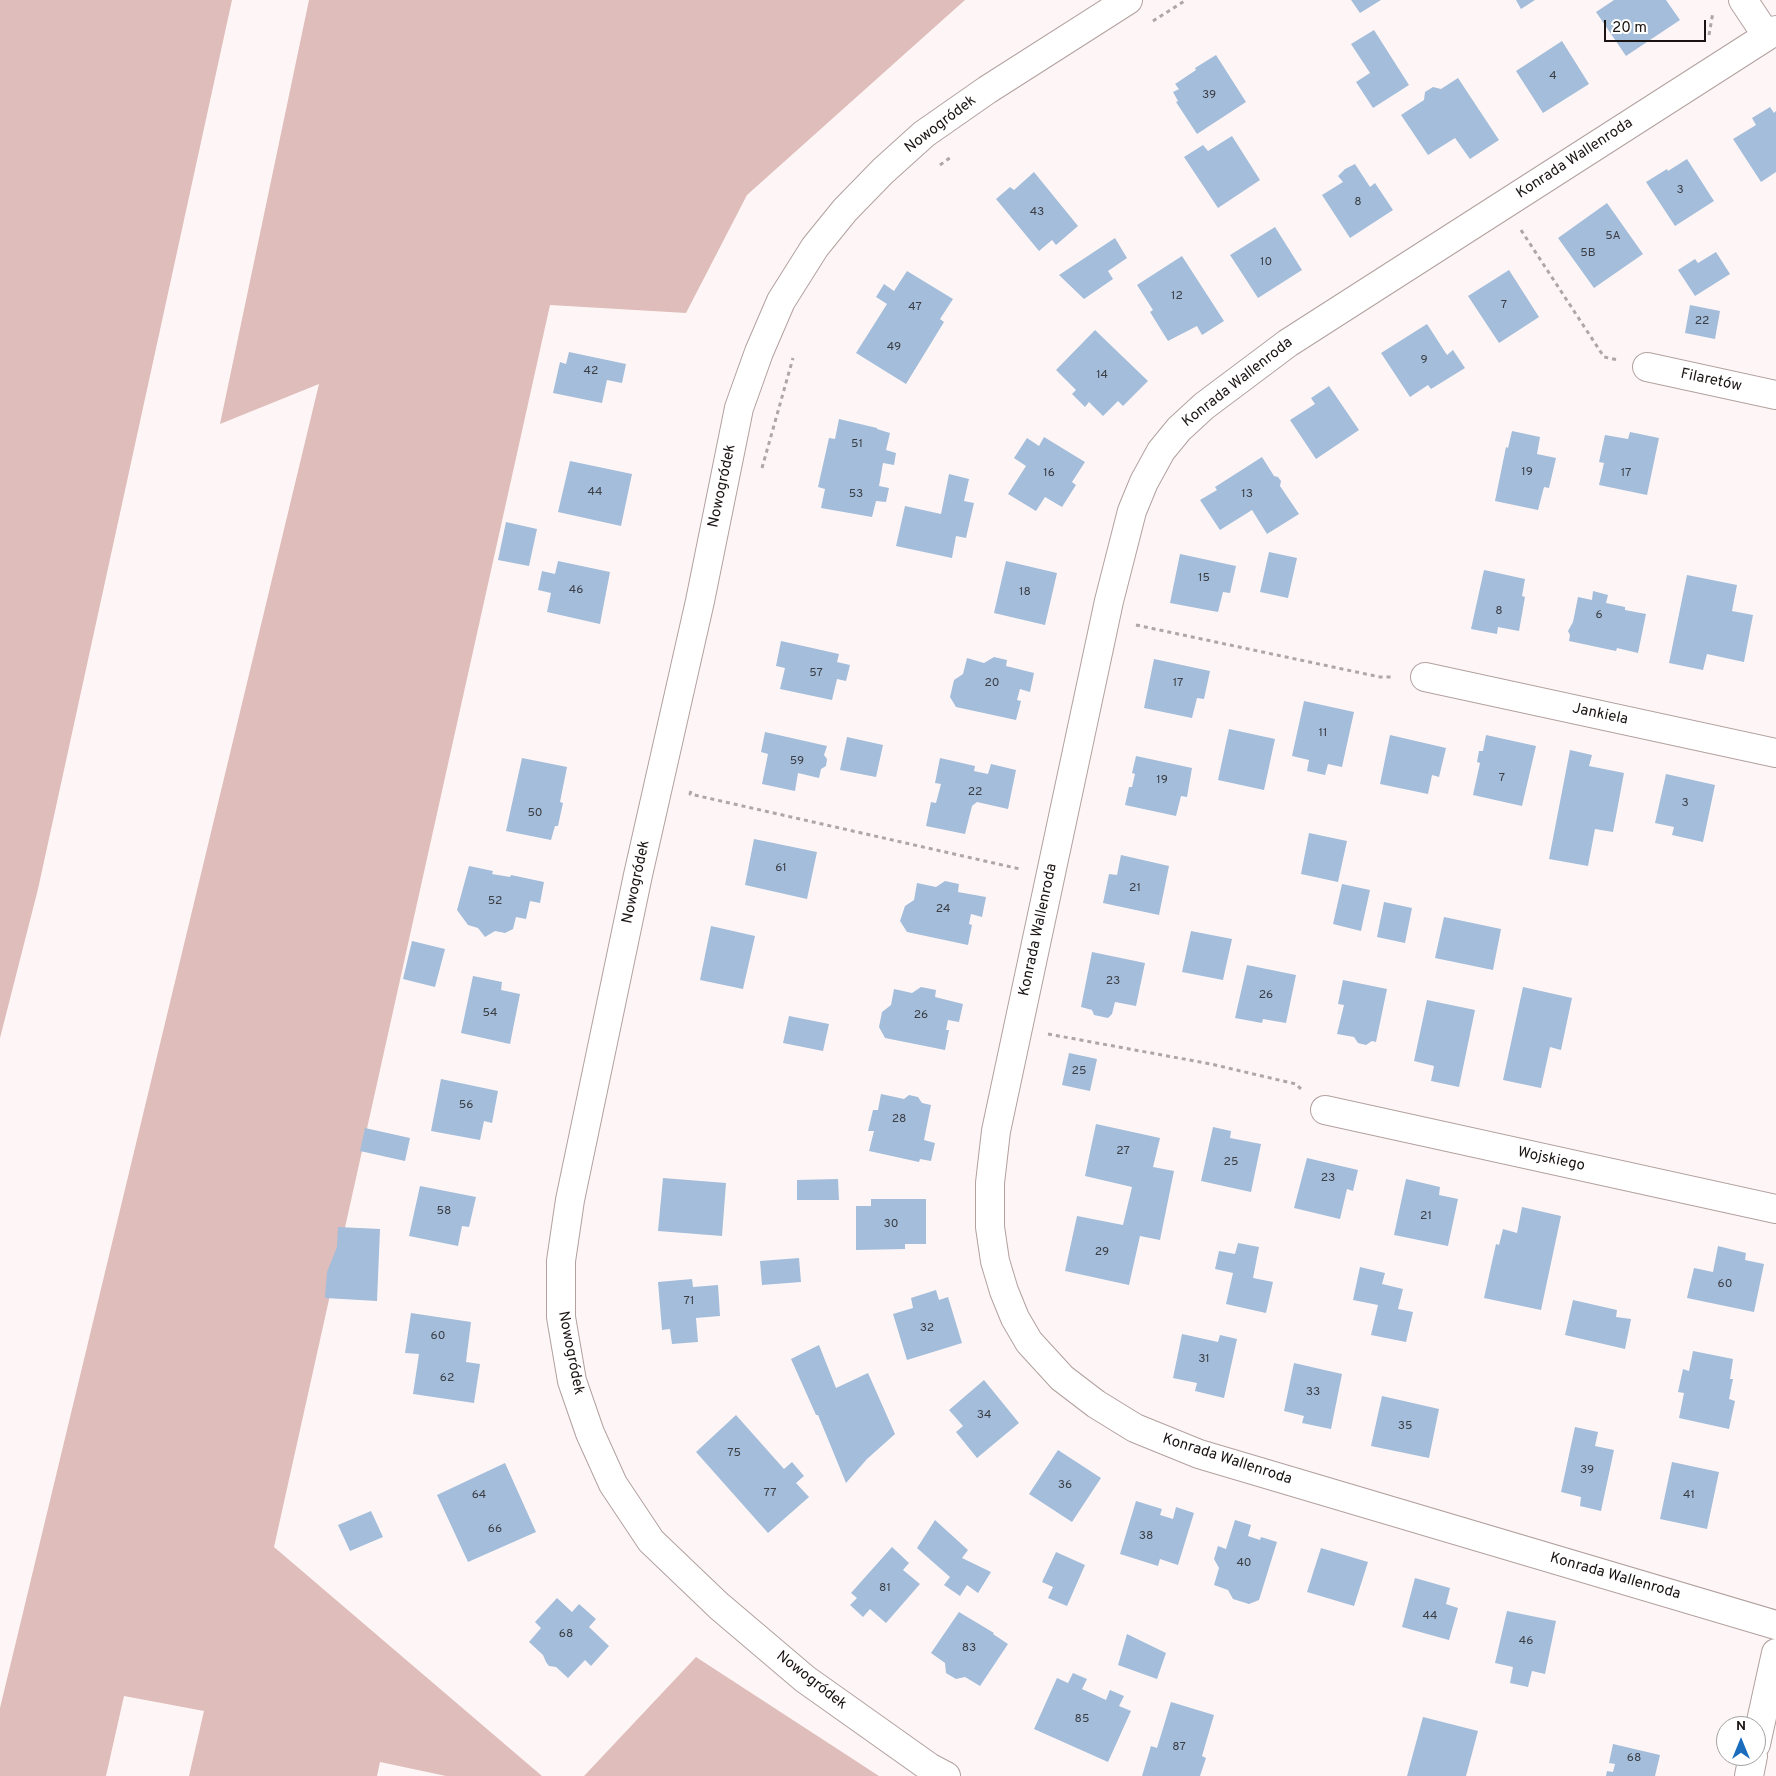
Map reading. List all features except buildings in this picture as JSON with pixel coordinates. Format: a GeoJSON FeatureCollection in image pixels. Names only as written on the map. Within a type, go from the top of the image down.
{"type":"FeatureCollection","features":[{"type":"Feature","properties":{"kind":"street","name":"Nowogródek"},"geometry":{"type":"LineString","coordinates":[[946,1776],[929,1767],[805,1679],[719,1606],[651,1541],[612,1484],[590,1433],[572,1381],[561,1317],[561,1261],[572,1190],[638,875],[700,602],[740,408],[759,352],[781,301],[815,247],[845,210],[883,171],[924,134],[988,90],[1128,0]]}},
{"type":"Feature","properties":{"kind":"street"},"geometry":{"type":"LineString","coordinates":[[1743,0],[1772,33]]}},
{"type":"Feature","properties":{"kind":"street","name":"Konrada Wallenroda"},"geometry":{"type":"LineString","coordinates":[[1772,33],[1288,343],[1204,406],[1179,429],[1161,451],[1144,482],[1132,511],[1106,619],[996,1131],[990,1183],[990,1227],[995,1261],[1004,1291],[1015,1318],[1029,1342],[1062,1378],[1096,1404],[1134,1428],[1199,1454],[1776,1624]]}},
{"type":"Feature","properties":{"kind":"street","name":"Filaretów"},"geometry":{"type":"LineString","coordinates":[[1647,367],[1776,395]]}},
{"type":"Feature","properties":{"kind":"street","name":"Jankiela"},"geometry":{"type":"LineString","coordinates":[[1425,677],[1776,753]]}},
{"type":"Feature","properties":{"kind":"street","name":"Wojskiego"},"geometry":{"type":"LineString","coordinates":[[1325,1110],[1776,1209]]}},
{"type":"Feature","properties":{"kind":"street"},"geometry":{"type":"LineString","coordinates":[[1762,1716],[1776,1653]]}},
{"type":"Feature","properties":{"kind":"path"},"geometry":{"type":"LineString","coordinates":[[1146,26],[1186,0]]}},
{"type":"Feature","properties":{"kind":"path"},"geometry":{"type":"LineString","coordinates":[[1707,42],[1714,10]]}},
{"type":"Feature","properties":{"kind":"path"},"geometry":{"type":"LineString","coordinates":[[933,171],[954,154]]}},
{"type":"Feature","properties":{"kind":"path"},"geometry":{"type":"LineString","coordinates":[[1504,204],[1604,357],[1647,367]]}},
{"type":"Feature","properties":{"kind":"path"},"geometry":{"type":"LineString","coordinates":[[760,474],[794,355]]}},
{"type":"Feature","properties":{"kind":"path"},"geometry":{"type":"LineString","coordinates":[[1106,619],[1380,677],[1425,677]]}},
{"type":"Feature","properties":{"kind":"path"},"geometry":{"type":"LineString","coordinates":[[693,784],[690,794],[1023,870]]}},
{"type":"Feature","properties":{"kind":"path"},"geometry":{"type":"LineString","coordinates":[[1018,1029],[1211,1064],[1296,1084],[1325,1110]]}},
{"type":"Feature","properties":{"kind":"shaded area"},"geometry":{"type":"Polygon","coordinates":[[[0,0],[232,0],[38,889],[0,1038],[0,0]]]}},
{"type":"Feature","properties":{"kind":"shaded area"},"geometry":{"type":"Polygon","coordinates":[[[309,0],[965,0],[747,195],[686,313],[550,305],[274,1547],[542,1776],[446,1776],[380,1762],[377,1776],[189,1776],[204,1711],[124,1696],[106,1776],[0,1776],[0,1708],[319,384],[220,424],[309,0]]]}},
{"type":"Feature","properties":{"kind":"shaded area"},"geometry":{"type":"Polygon","coordinates":[[[696,1657],[879,1776],[584,1776],[696,1657]]]}}]}
